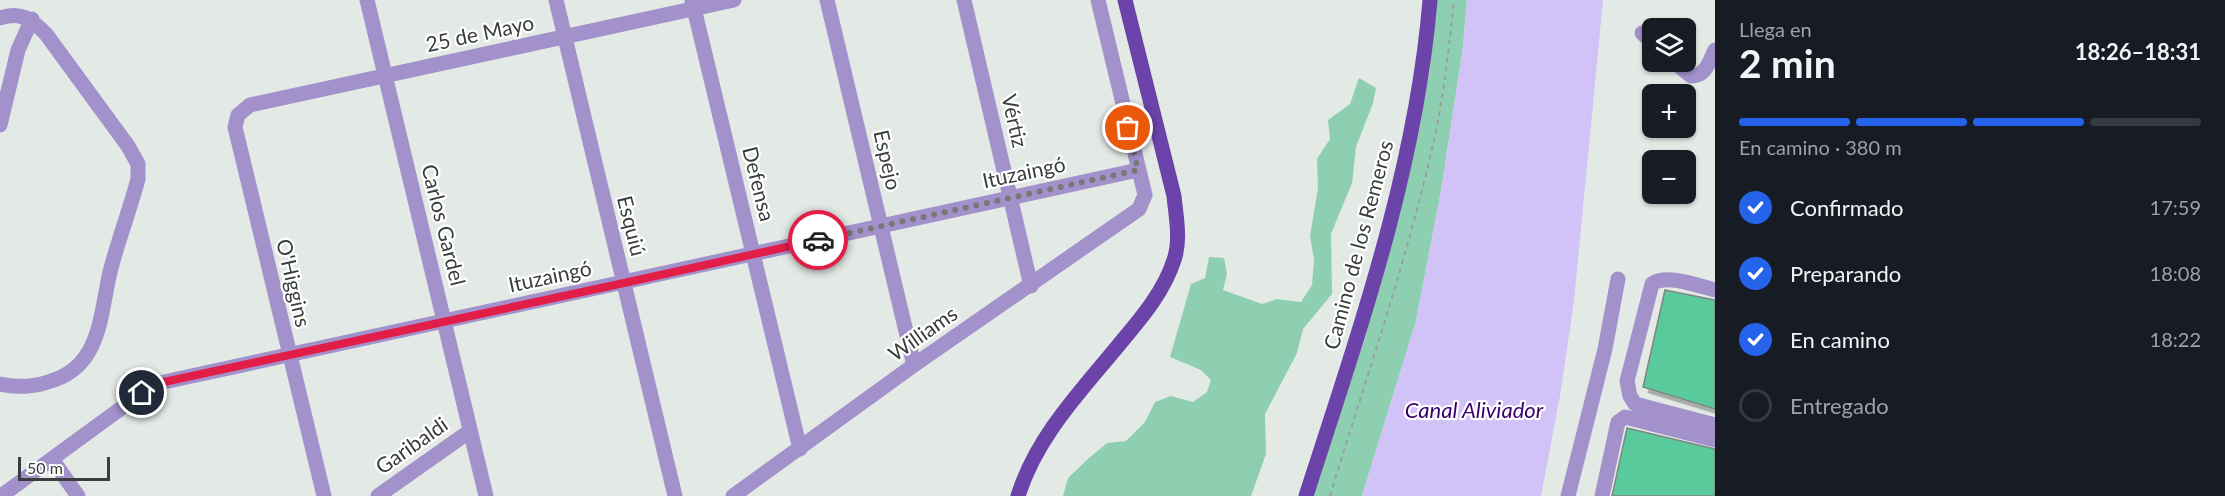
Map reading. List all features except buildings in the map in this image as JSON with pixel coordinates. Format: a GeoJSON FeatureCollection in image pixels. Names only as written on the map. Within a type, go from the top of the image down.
{"type":"FeatureCollection","features":[{"type":"Feature","properties":{"kind":"main road"},"geometry":{"type":"LineString","coordinates":[[1018,496],[1027,472],[1046,436],[1139,320],[1161,289],[1175,258],[1178,229],[1174,196],[1125,0]]}},
{"type":"Feature","properties":{"kind":"main road","name":"Camino de los Remeros"},"geometry":{"type":"LineString","coordinates":[[1306,496],[1356,343],[1394,208],[1412,133],[1424,64],[1430,0]]}},
{"type":"Feature","properties":{"kind":"street","name":"Carlos Gardel"},"geometry":{"type":"LineString","coordinates":[[367,0],[486,496]]}},
{"type":"Feature","properties":{"kind":"street","name":"Esquiú"},"geometry":{"type":"LineString","coordinates":[[556,0],[675,496]]}},
{"type":"Feature","properties":{"kind":"street","name":"25 de Mayo"},"geometry":{"type":"LineString","coordinates":[[238,115],[250,105],[564,37],[693,4],[734,0]]}},
{"type":"Feature","properties":{"kind":"street","name":"Espejo"},"geometry":{"type":"LineString","coordinates":[[827,0],[914,365]]}},
{"type":"Feature","properties":{"kind":"street","name":"Vértiz"},"geometry":{"type":"LineString","coordinates":[[964,0],[1031,286]]}},
{"type":"Feature","properties":{"kind":"street"},"geometry":{"type":"LineString","coordinates":[[1098,0],[1138,170]]}},
{"type":"Feature","properties":{"kind":"street","name":"Defensa"},"geometry":{"type":"LineString","coordinates":[[693,4],[800,449]]}},
{"type":"Feature","properties":{"kind":"street"},"geometry":{"type":"LineString","coordinates":[[0,18],[18,14],[32,19],[46,34],[128,146],[138,164],[138,179],[111,267],[95,341],[89,354],[73,371],[43,384],[27,387],[0,384]]}},
{"type":"Feature","properties":{"kind":"street"},"geometry":{"type":"LineString","coordinates":[[0,125],[18,50],[32,19]]}},
{"type":"Feature","properties":{"kind":"street"},"geometry":{"type":"LineString","coordinates":[[1686,72],[1691,76],[1703,73],[1715,50]]}},
{"type":"Feature","properties":{"kind":"street","name":"O'Higgins"},"geometry":{"type":"LineString","coordinates":[[238,115],[235,127],[324,496]]}},
{"type":"Feature","properties":{"kind":"street","name":"Ituzaingó"},"geometry":{"type":"LineString","coordinates":[[1,496],[153,386],[1138,170]]}},
{"type":"Feature","properties":{"kind":"street","name":"Williams"},"geometry":{"type":"LineString","coordinates":[[733,496],[914,365],[1139,209],[1145,195],[1138,170]]}},
{"type":"Feature","properties":{"kind":"street"},"geometry":{"type":"LineString","coordinates":[[1568,496],[1605,349],[1618,279]]}},
{"type":"Feature","properties":{"kind":"street"},"geometry":{"type":"LineString","coordinates":[[1715,291],[1666,279],[1657,280],[1652,284],[1648,291],[1627,381],[1630,396],[1635,404],[1715,425]]}},
{"type":"Feature","properties":{"kind":"street"},"geometry":{"type":"LineString","coordinates":[[1602,496],[1618,422],[1625,417],[1715,440]]}},
{"type":"Feature","properties":{"kind":"street","name":"Garibaldi"},"geometry":{"type":"LineString","coordinates":[[378,496],[470,431]]}},
{"type":"Feature","properties":{"kind":"street"},"geometry":{"type":"LineString","coordinates":[[52,459],[78,496]]}},
{"type":"Feature","properties":{"kind":"path"},"geometry":{"type":"LineString","coordinates":[[1330,496],[1408,247],[1434,138],[1446,72],[1454,0]]}},
{"type":"Feature","properties":{"kind":"green space"},"geometry":{"type":"Polygon","coordinates":[[[1436,0],[1467,0],[1463,47],[1441,191],[1416,321],[1362,496],[1313,496],[1365,337],[1429,75],[1436,0]]]}},
{"type":"Feature","properties":{"kind":"green space"},"geometry":{"type":"Polygon","coordinates":[[[1359,78],[1376,88],[1373,103],[1356,147],[1352,183],[1331,234],[1332,294],[1303,329],[1297,353],[1265,414],[1266,454],[1251,496],[1063,496],[1068,478],[1107,443],[1126,441],[1145,422],[1155,402],[1171,396],[1193,402],[1207,392],[1211,380],[1201,370],[1170,357],[1191,284],[1205,278],[1209,257],[1224,258],[1227,274],[1223,290],[1262,304],[1277,299],[1301,302],[1312,285],[1314,260],[1310,236],[1318,188],[1317,159],[1330,139],[1328,120],[1350,104],[1359,78]]]}},
{"type":"Feature","properties":{"kind":"water","name":"Canal Aliviador"},"geometry":{"type":"Polygon","coordinates":[[[1467,0],[1603,0],[1574,301],[1560,396],[1541,496],[1362,496],[1416,321],[1441,191],[1463,47],[1467,0]]]}},
{"type":"Feature","properties":{"kind":"way so far"},"geometry":{"type":"LineString","coordinates":[[818,240],[1138,170],[1128,128]]}},
{"type":"Feature","properties":{"kind":"route"},"geometry":{"type":"LineString","coordinates":[[142,393],[164,382],[818,240]]}}]}
